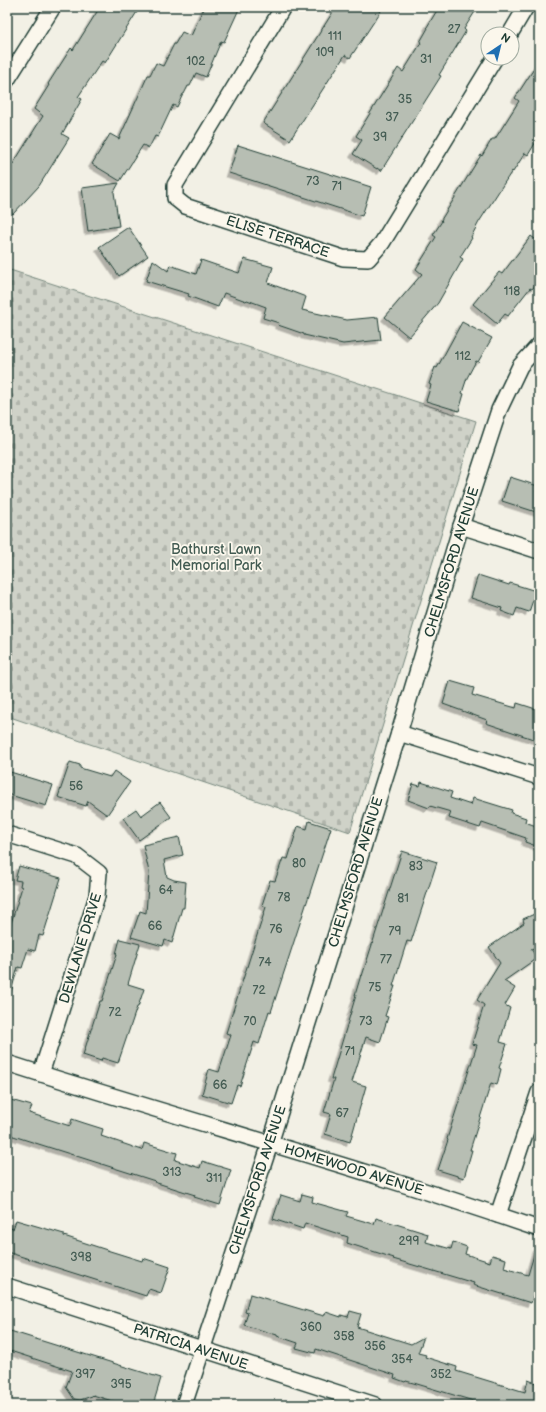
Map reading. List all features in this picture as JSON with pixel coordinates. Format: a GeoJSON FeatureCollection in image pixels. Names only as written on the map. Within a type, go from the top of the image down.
{"type":"FeatureCollection","features":[{"type":"Feature","properties":{"kind":"street"},"geometry":{"type":"LineString","coordinates":[[7,80],[53,7]]}},
{"type":"Feature","properties":{"kind":"street","name":"ELISE TERRACE"},"geometry":{"type":"LineString","coordinates":[[283,7],[175,185],[175,198],[185,206],[343,258],[368,259],[382,243],[490,66]]}},
{"type":"Feature","properties":{"kind":"street"},"geometry":{"type":"LineString","coordinates":[[515,26],[526,7]]}},
{"type":"Feature","properties":{"kind":"street","name":"CHELMSFORD AVENUE"},"geometry":{"type":"LineString","coordinates":[[184,1405],[270,1144],[399,733],[461,526],[499,410],[520,366],[539,345]]}},
{"type":"Feature","properties":{"kind":"street"},"geometry":{"type":"LineString","coordinates":[[461,526],[539,551]]}},
{"type":"Feature","properties":{"kind":"street"},"geometry":{"type":"LineString","coordinates":[[399,733],[539,777]]}},
{"type":"Feature","properties":{"kind":"street","name":"DEWLANE DRIVE"},"geometry":{"type":"LineString","coordinates":[[7,834],[76,856],[99,873],[97,896],[41,1074]]}},
{"type":"Feature","properties":{"kind":"street","name":"HOMEWOOD AVENUE"},"geometry":{"type":"LineString","coordinates":[[7,1063],[270,1144],[364,1171],[539,1229]]}},
{"type":"Feature","properties":{"kind":"street"},"geometry":{"type":"LineString","coordinates":[[498,1215],[539,1092]]}},
{"type":"Feature","properties":{"kind":"street","name":"PATRICIA AVENUE"},"geometry":{"type":"LineString","coordinates":[[7,1286],[375,1405]]}},
{"type":"Feature","properties":{"kind":"green space","name":"Bathurst Lawn Memorial Park"},"geometry":{"type":"Polygon","coordinates":[[[7,269],[476,421],[350,832],[7,716],[7,269]]]}},
{"type":"Feature","properties":{"kind":"building"},"geometry":{"type":"Polygon","coordinates":[[[100,7],[140,7],[105,63],[102,61],[78,97],[82,99],[62,134],[69,138],[39,186],[13,214],[7,208],[7,170],[13,164],[43,116],[34,109],[49,85],[48,84],[71,48],[73,50],[100,7]]]}},
{"type":"Feature","properties":{"kind":"building"},"geometry":{"type":"Polygon","coordinates":[[[204,7],[240,7],[224,42],[221,41],[206,77],[196,73],[177,107],[173,105],[158,137],[155,136],[149,148],[143,145],[120,181],[92,164],[110,134],[119,139],[148,75],[150,75],[156,63],[163,66],[182,32],[191,36],[204,7]]]}},
{"type":"Feature","properties":{"kind":"building"},"geometry":{"type":"Polygon","coordinates":[[[336,7],[374,7],[381,11],[350,58],[345,55],[290,140],[263,123],[336,7]]]}},
{"type":"Feature","properties":{"kind":"building"},"geometry":{"type":"Polygon","coordinates":[[[439,7],[478,7],[464,29],[466,31],[439,75],[441,76],[381,171],[353,154],[362,140],[356,136],[398,68],[403,72],[421,43],[420,42],[428,28],[427,27],[439,7]]]}},
{"type":"Feature","properties":{"kind":"building"},"geometry":{"type":"Polygon","coordinates":[[[539,61],[539,137],[528,155],[525,153],[513,172],[512,171],[479,222],[471,237],[472,238],[460,257],[463,259],[438,303],[409,337],[385,317],[422,274],[416,269],[436,237],[433,235],[442,221],[441,220],[481,155],[482,156],[492,139],[495,139],[519,101],[515,98],[539,61]]]}},
{"type":"Feature","properties":{"kind":"building"},"geometry":{"type":"Polygon","coordinates":[[[238,145],[371,187],[362,216],[229,173],[238,145]]]}},
{"type":"Feature","properties":{"kind":"building"},"geometry":{"type":"Polygon","coordinates":[[[119,183],[114,192],[119,226],[88,231],[82,188],[119,183]]]}},
{"type":"Feature","properties":{"kind":"building"},"geometry":{"type":"Polygon","coordinates":[[[129,228],[148,256],[119,276],[99,247],[129,228]]]}},
{"type":"Feature","properties":{"kind":"building"},"geometry":{"type":"Polygon","coordinates":[[[531,236],[539,242],[539,281],[532,289],[530,288],[508,316],[505,314],[497,324],[473,304],[499,272],[502,274],[531,236]]]}},
{"type":"Feature","properties":{"kind":"building"},"geometry":{"type":"Polygon","coordinates":[[[244,259],[273,267],[268,283],[306,297],[302,310],[347,320],[378,317],[381,340],[343,344],[304,335],[278,325],[279,323],[263,318],[266,307],[247,300],[246,301],[224,293],[218,307],[188,296],[189,294],[146,281],[153,260],[168,271],[170,265],[196,274],[201,260],[239,273],[244,259]]]}},
{"type":"Feature","properties":{"kind":"building"},"geometry":{"type":"Polygon","coordinates":[[[462,322],[492,338],[478,362],[476,361],[467,378],[462,393],[464,394],[459,411],[426,401],[431,385],[429,384],[435,367],[437,368],[462,322]]]}},
{"type":"Feature","properties":{"kind":"building"},"geometry":{"type":"Polygon","coordinates":[[[510,477],[538,486],[536,492],[539,493],[539,513],[502,501],[510,477]]]}},
{"type":"Feature","properties":{"kind":"building"},"geometry":{"type":"Polygon","coordinates":[[[478,575],[509,585],[510,583],[536,591],[529,612],[517,608],[514,616],[501,611],[502,608],[471,598],[478,575]]]}},
{"type":"Feature","properties":{"kind":"building"},"geometry":{"type":"Polygon","coordinates":[[[450,681],[474,688],[472,695],[516,708],[517,703],[539,710],[539,741],[486,723],[487,720],[443,704],[450,681]]]}},
{"type":"Feature","properties":{"kind":"building"},"geometry":{"type":"Polygon","coordinates":[[[70,762],[80,765],[80,768],[110,777],[114,771],[130,782],[107,815],[88,801],[86,806],[58,797],[70,762]]]}},
{"type":"Feature","properties":{"kind":"building"},"geometry":{"type":"Polygon","coordinates":[[[7,771],[53,785],[46,806],[7,794],[7,771]]]}},
{"type":"Feature","properties":{"kind":"building"},"geometry":{"type":"Polygon","coordinates":[[[421,782],[452,792],[450,798],[471,805],[473,798],[512,810],[511,813],[526,818],[525,822],[539,827],[539,847],[525,842],[526,838],[482,823],[480,828],[449,818],[451,812],[430,806],[429,808],[408,800],[413,784],[420,786],[421,782]]]}},
{"type":"Feature","properties":{"kind":"building"},"geometry":{"type":"Polygon","coordinates":[[[160,802],[171,817],[139,840],[123,818],[136,809],[141,816],[160,802]]]}},
{"type":"Feature","properties":{"kind":"building"},"geometry":{"type":"Polygon","coordinates":[[[309,821],[331,828],[271,1012],[269,1011],[259,1044],[254,1042],[240,1086],[237,1085],[231,1103],[202,1094],[209,1069],[219,1072],[231,1035],[226,1033],[266,907],[262,905],[270,880],[275,881],[283,858],[288,859],[298,826],[307,829],[309,821]]]}},
{"type":"Feature","properties":{"kind":"building"},"geometry":{"type":"Polygon","coordinates":[[[179,837],[183,855],[164,860],[167,877],[186,882],[184,908],[182,908],[172,943],[165,940],[163,946],[131,937],[140,911],[146,913],[149,872],[143,845],[179,837]]]}},
{"type":"Feature","properties":{"kind":"building"},"geometry":{"type":"Polygon","coordinates":[[[402,851],[437,862],[411,942],[407,941],[393,986],[395,986],[385,1016],[388,1017],[380,1042],[366,1037],[352,1082],[366,1086],[350,1142],[325,1134],[331,1114],[324,1112],[334,1079],[331,1079],[355,995],[402,851]]]}},
{"type":"Feature","properties":{"kind":"building"},"geometry":{"type":"Polygon","coordinates":[[[19,866],[61,878],[43,936],[39,935],[35,951],[28,949],[22,968],[18,967],[10,995],[7,994],[7,929],[9,930],[22,887],[20,886],[21,881],[15,880],[19,866]]]}},
{"type":"Feature","properties":{"kind":"building"},"geometry":{"type":"Polygon","coordinates":[[[539,912],[539,946],[531,949],[537,958],[504,981],[515,988],[505,1005],[510,1008],[500,1042],[507,1044],[499,1068],[501,1069],[497,1085],[491,1083],[470,1150],[472,1150],[464,1178],[438,1170],[477,1045],[472,1044],[484,1005],[477,1000],[500,963],[489,947],[524,923],[523,919],[539,912]]]}},
{"type":"Feature","properties":{"kind":"building"},"geometry":{"type":"Polygon","coordinates":[[[120,939],[140,944],[128,984],[144,989],[118,1063],[102,1058],[101,1061],[83,1055],[117,954],[120,939]]]}},
{"type":"Feature","properties":{"kind":"building"},"geometry":{"type":"Polygon","coordinates":[[[7,1099],[32,1106],[29,1113],[70,1126],[72,1119],[103,1129],[101,1136],[142,1150],[144,1143],[177,1153],[175,1160],[200,1168],[202,1161],[231,1170],[220,1205],[194,1197],[195,1195],[154,1182],[155,1181],[7,1134],[7,1099]]]}},
{"type":"Feature","properties":{"kind":"building"},"geometry":{"type":"Polygon","coordinates":[[[302,1194],[313,1197],[312,1202],[348,1212],[346,1216],[374,1224],[376,1218],[428,1234],[426,1242],[451,1249],[453,1242],[467,1247],[465,1254],[490,1262],[492,1255],[506,1259],[504,1268],[528,1275],[536,1248],[539,1248],[539,1288],[536,1287],[531,1303],[473,1285],[474,1283],[393,1259],[394,1258],[347,1243],[348,1237],[305,1223],[303,1229],[273,1219],[281,1195],[300,1201],[302,1194]]]}},
{"type":"Feature","properties":{"kind":"building"},"geometry":{"type":"Polygon","coordinates":[[[16,1220],[64,1234],[64,1236],[142,1261],[143,1258],[170,1267],[161,1293],[149,1289],[146,1296],[7,1252],[7,1227],[13,1229],[16,1220]]]}},
{"type":"Feature","properties":{"kind":"building"},"geometry":{"type":"Polygon","coordinates":[[[250,1294],[324,1316],[326,1312],[341,1317],[341,1315],[348,1317],[350,1311],[361,1314],[357,1327],[411,1344],[424,1337],[418,1353],[426,1355],[425,1357],[457,1367],[456,1371],[525,1392],[528,1380],[539,1384],[539,1405],[487,1405],[417,1384],[405,1382],[394,1378],[395,1375],[316,1349],[315,1353],[296,1348],[298,1343],[244,1325],[248,1313],[245,1312],[250,1294]]]}},
{"type":"Feature","properties":{"kind":"building"},"geometry":{"type":"Polygon","coordinates":[[[7,1330],[161,1378],[153,1405],[125,1405],[93,1395],[80,1400],[74,1399],[66,1387],[72,1371],[7,1350],[7,1330]]]}}]}
